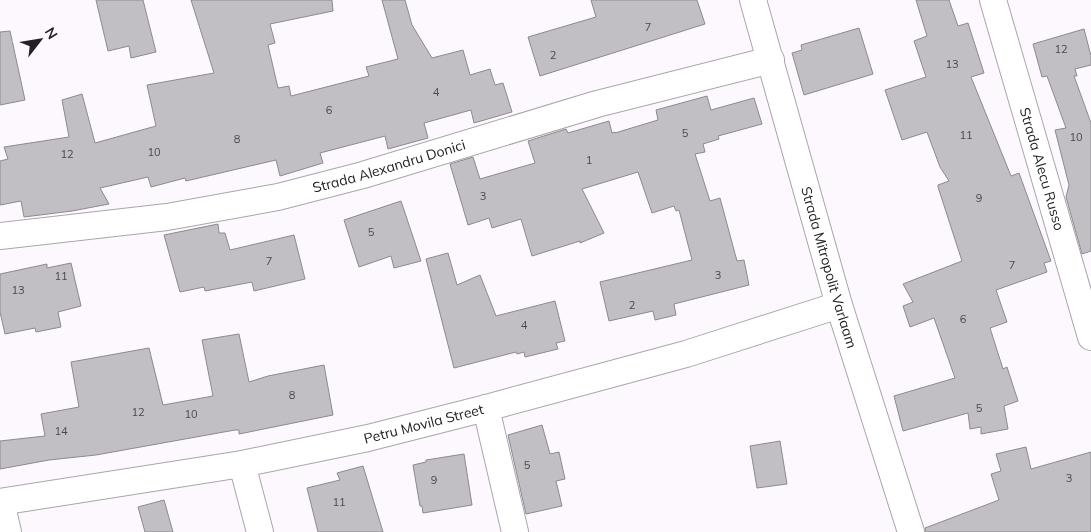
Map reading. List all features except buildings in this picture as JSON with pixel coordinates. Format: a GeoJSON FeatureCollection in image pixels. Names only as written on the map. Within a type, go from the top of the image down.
{"type":"FeatureCollection","features":[{"type":"Feature","properties":{"kind":"street","name":"Strada Mitropolit Varlaam"},"geometry":{"type":"LineString","coordinates":[[753,0],[839,305],[911,532]]}},
{"type":"Feature","properties":{"kind":"street","name":"Strada Alecu Russo"},"geometry":{"type":"LineString","coordinates":[[993,0],[1091,337]]}},
{"type":"Feature","properties":{"kind":"street","name":"Strada Alexandru Donici"},"geometry":{"type":"LineString","coordinates":[[0,236],[167,217],[278,197],[363,175],[597,104],[771,60]]}},
{"type":"Feature","properties":{"kind":"street","name":"Petru Movila Street"},"geometry":{"type":"LineString","coordinates":[[1,502],[242,464],[368,438],[686,354],[839,305]]}},
{"type":"Feature","properties":{"kind":"street"},"geometry":{"type":"LineString","coordinates":[[486,408],[515,532]]}},
{"type":"Feature","properties":{"kind":"street"},"geometry":{"type":"LineString","coordinates":[[242,464],[260,532]]}},
{"type":"Feature","properties":{"kind":"street"},"geometry":{"type":"LineString","coordinates":[[1,502],[8,532]]}}]}
